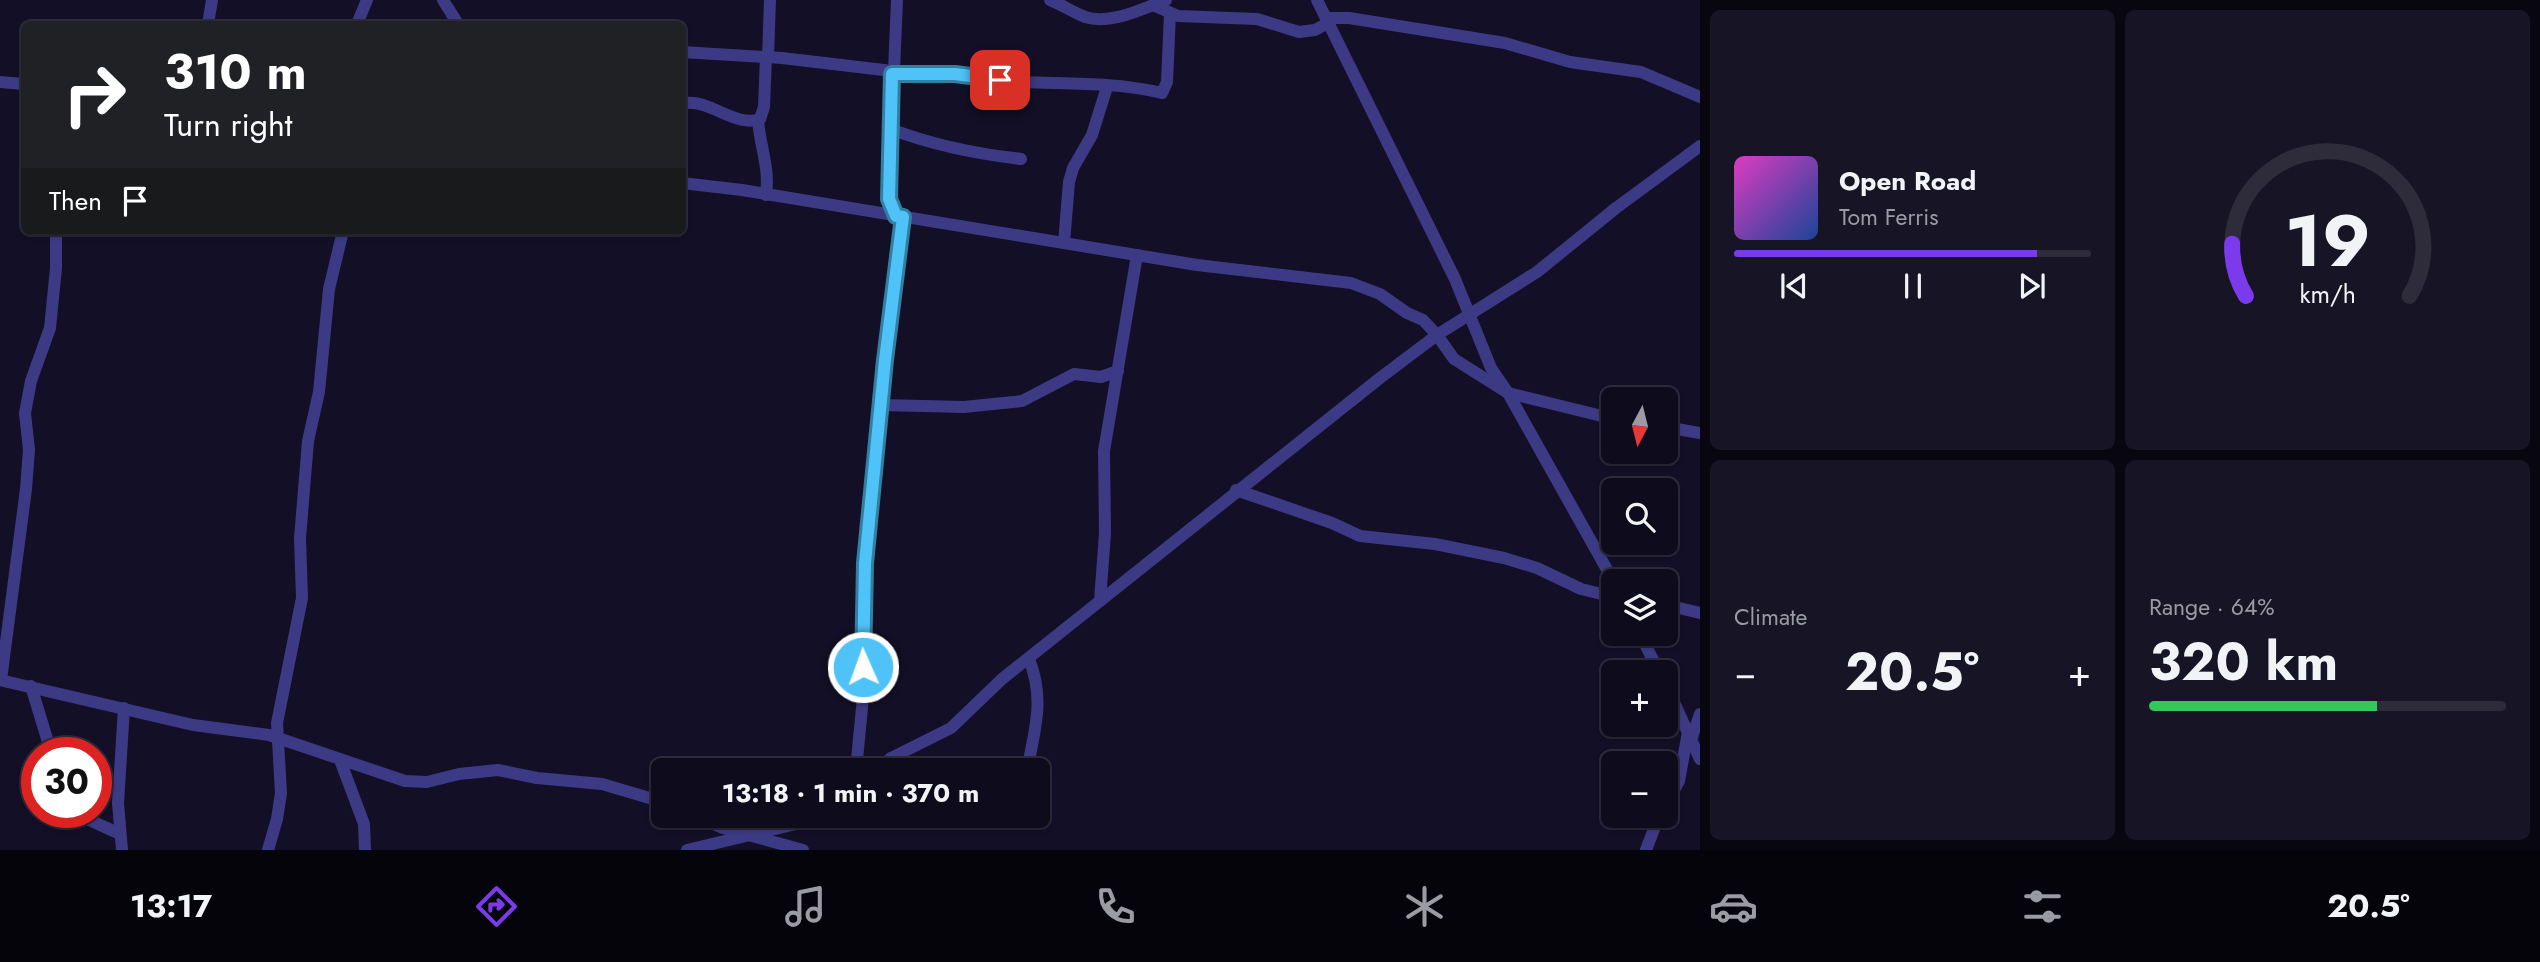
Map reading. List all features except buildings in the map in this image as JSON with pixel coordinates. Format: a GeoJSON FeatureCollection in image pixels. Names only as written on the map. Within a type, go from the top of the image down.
{"type":"FeatureCollection","features":[{"type":"Feature","properties":{"kind":"street"},"geometry":{"type":"LineString","coordinates":[[208,21],[212,0]]}},
{"type":"Feature","properties":{"kind":"street"},"geometry":{"type":"LineString","coordinates":[[358,21],[367,0]]}},
{"type":"Feature","properties":{"kind":"street"},"geometry":{"type":"LineString","coordinates":[[443,0],[456,21]]}},
{"type":"Feature","properties":{"kind":"street"},"geometry":{"type":"LineString","coordinates":[[766,195],[769,169],[761,143],[758,120],[764,107],[770,0]]}},
{"type":"Feature","properties":{"kind":"street"},"geometry":{"type":"LineString","coordinates":[[857,758],[864,687],[861,646],[863,586],[900,216],[889,199],[892,72],[897,0]]}},
{"type":"Feature","properties":{"kind":"street"},"geometry":{"type":"LineString","coordinates":[[1050,0],[1087,17],[1100,19],[1163,6],[1178,16],[1257,19],[1299,32],[1315,30],[1327,20],[1349,18],[1505,43],[1570,62],[1641,72],[1700,97]]}},
{"type":"Feature","properties":{"kind":"street"},"geometry":{"type":"LineString","coordinates":[[1317,0],[1455,279],[1466,310],[1471,316],[1470,322],[1491,368],[1508,393],[1607,569]]}},
{"type":"Feature","properties":{"kind":"street"},"geometry":{"type":"LineString","coordinates":[[686,52],[767,57],[892,72],[1139,88],[1164,93],[1167,82],[1163,6]]}},
{"type":"Feature","properties":{"kind":"street"},"geometry":{"type":"LineString","coordinates":[[0,82],[21,84]]}},
{"type":"Feature","properties":{"kind":"street"},"geometry":{"type":"LineString","coordinates":[[1064,243],[1069,182],[1092,135],[1107,86]]}},
{"type":"Feature","properties":{"kind":"street"},"geometry":{"type":"LineString","coordinates":[[686,103],[698,103],[738,119],[758,120]]}},
{"type":"Feature","properties":{"kind":"street"},"geometry":{"type":"LineString","coordinates":[[891,129],[919,139],[993,156],[1021,159]]}},
{"type":"Feature","properties":{"kind":"street"},"geometry":{"type":"LineString","coordinates":[[891,758],[951,728],[1002,679],[1236,490],[1437,335],[1537,272],[1616,208],[1700,146]]}},
{"type":"Feature","properties":{"kind":"street"},"geometry":{"type":"LineString","coordinates":[[686,184],[1197,265],[1358,285],[1380,294],[1423,320],[1454,359],[1508,393],[1601,416]]}},
{"type":"Feature","properties":{"kind":"street"},"geometry":{"type":"LineString","coordinates":[[56,235],[50,328],[25,412],[28,471],[0,680],[193,725],[276,738],[388,776],[419,783],[459,774],[498,770],[537,778],[602,784],[651,798]]}},
{"type":"Feature","properties":{"kind":"street"},"geometry":{"type":"LineString","coordinates":[[268,850],[281,793],[276,738],[303,585],[300,538],[308,441],[318,392],[329,289],[342,235]]}},
{"type":"Feature","properties":{"kind":"street"},"geometry":{"type":"LineString","coordinates":[[1100,601],[1105,533],[1104,452],[1137,255]]}},
{"type":"Feature","properties":{"kind":"street"},"geometry":{"type":"LineString","coordinates":[[881,405],[964,407],[1022,401],[1074,374],[1101,377],[1118,371]]}},
{"type":"Feature","properties":{"kind":"street"},"geometry":{"type":"LineString","coordinates":[[1678,429],[1700,433]]}},
{"type":"Feature","properties":{"kind":"street"},"geometry":{"type":"LineString","coordinates":[[1236,490],[1332,523],[1360,536],[1435,544],[1504,558],[1537,568],[1574,587],[1601,594]]}},
{"type":"Feature","properties":{"kind":"street"},"geometry":{"type":"LineString","coordinates":[[0,591],[13,583]]}},
{"type":"Feature","properties":{"kind":"street"},"geometry":{"type":"LineString","coordinates":[[1678,608],[1700,613]]}},
{"type":"Feature","properties":{"kind":"street"},"geometry":{"type":"LineString","coordinates":[[1029,659],[1038,685],[1039,699],[1029,758]]}},
{"type":"Feature","properties":{"kind":"street"},"geometry":{"type":"LineString","coordinates":[[30,686],[46,737]]}},
{"type":"Feature","properties":{"kind":"street"},"geometry":{"type":"LineString","coordinates":[[122,850],[118,803],[124,708]]}},
{"type":"Feature","properties":{"kind":"street"},"geometry":{"type":"LineString","coordinates":[[1678,710],[1700,759]]}},
{"type":"Feature","properties":{"kind":"street"},"geometry":{"type":"LineString","coordinates":[[1678,783],[1690,736],[1700,714]]}},
{"type":"Feature","properties":{"kind":"street"},"geometry":{"type":"LineString","coordinates":[[340,760],[364,824],[365,850]]}},
{"type":"Feature","properties":{"kind":"street"},"geometry":{"type":"LineString","coordinates":[[107,828],[120,834]]}},
{"type":"Feature","properties":{"kind":"street"},"geometry":{"type":"LineString","coordinates":[[727,828],[803,850]]}},
{"type":"Feature","properties":{"kind":"street"},"geometry":{"type":"LineString","coordinates":[[687,850],[777,828]]}},
{"type":"Feature","properties":{"kind":"street"},"geometry":{"type":"LineString","coordinates":[[1646,850],[1654,828]]}},
{"type":"Feature","properties":{"kind":"route"},"geometry":{"type":"LineString","coordinates":[[863,667],[861,646],[865,563],[885,360],[903,217],[896,216],[889,199],[892,74],[955,74],[1000,80]]}}]}
